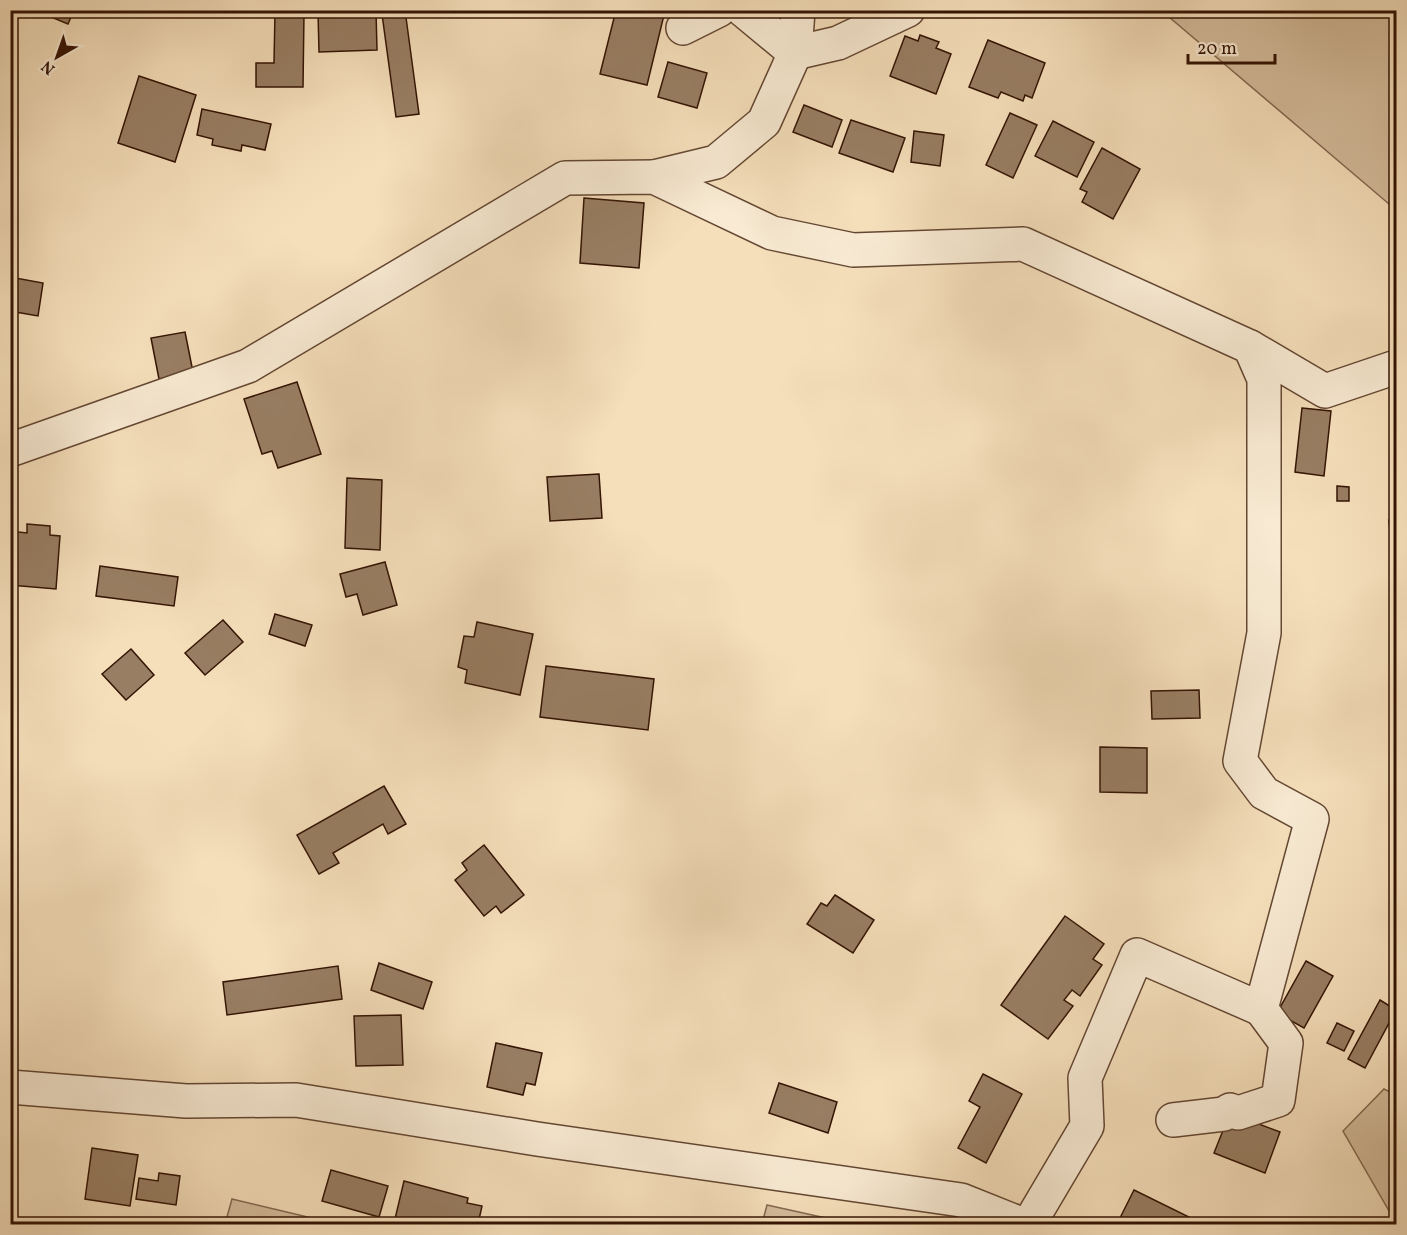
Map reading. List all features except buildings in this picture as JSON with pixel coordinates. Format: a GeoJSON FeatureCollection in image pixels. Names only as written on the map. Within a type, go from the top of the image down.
{"type":"FeatureCollection","features":[{"type":"Feature","properties":{"kind":"street"},"geometry":{"type":"LineString","coordinates":[[682,28],[719,10]]}},
{"type":"Feature","properties":{"kind":"street"},"geometry":{"type":"LineString","coordinates":[[743,10],[795,53]]}},
{"type":"Feature","properties":{"kind":"street"},"geometry":{"type":"LineString","coordinates":[[10,450],[248,366],[565,178],[654,177],[716,162],[764,122],[795,53],[798,10]]}},
{"type":"Feature","properties":{"kind":"street"},"geometry":{"type":"LineString","coordinates":[[795,53],[838,43],[909,10]]}},
{"type":"Feature","properties":{"kind":"street"},"geometry":{"type":"LineString","coordinates":[[654,177],[772,233],[853,250],[1023,244],[1250,347],[1325,391],[1396,367]]}},
{"type":"Feature","properties":{"kind":"street"},"geometry":{"type":"LineString","coordinates":[[1250,347],[1264,379],[1264,633],[1240,761],[1263,793],[1312,819],[1262,1009]]}},
{"type":"Feature","properties":{"kind":"street"},"geometry":{"type":"LineString","coordinates":[[1029,1224],[1087,1126],[1085,1078],[1137,955],[1262,1009],[1286,1044],[1278,1100],[1238,1113],[1230,1110],[1224,1114],[1173,1120]]}},
{"type":"Feature","properties":{"kind":"street"},"geometry":{"type":"LineString","coordinates":[[10,1087],[186,1101],[296,1100],[537,1139],[961,1200],[1021,1224]]}},
{"type":"Feature","properties":{"kind":"shaded area"},"geometry":{"type":"Polygon","coordinates":[[[1162,11],[1396,11],[1396,210],[1162,11]]]}},
{"type":"Feature","properties":{"kind":"shaded area"},"geometry":{"type":"Polygon","coordinates":[[[1384,1089],[1396,1095],[1396,1223],[1343,1131],[1384,1089]]]}},
{"type":"Feature","properties":{"kind":"shaded area"},"geometry":{"type":"Polygon","coordinates":[[[232,1199],[337,1224],[225,1224],[232,1199]]]}},
{"type":"Feature","properties":{"kind":"shaded area"},"geometry":{"type":"Polygon","coordinates":[[[767,1205],[853,1224],[762,1224],[767,1205]]]}}]}
